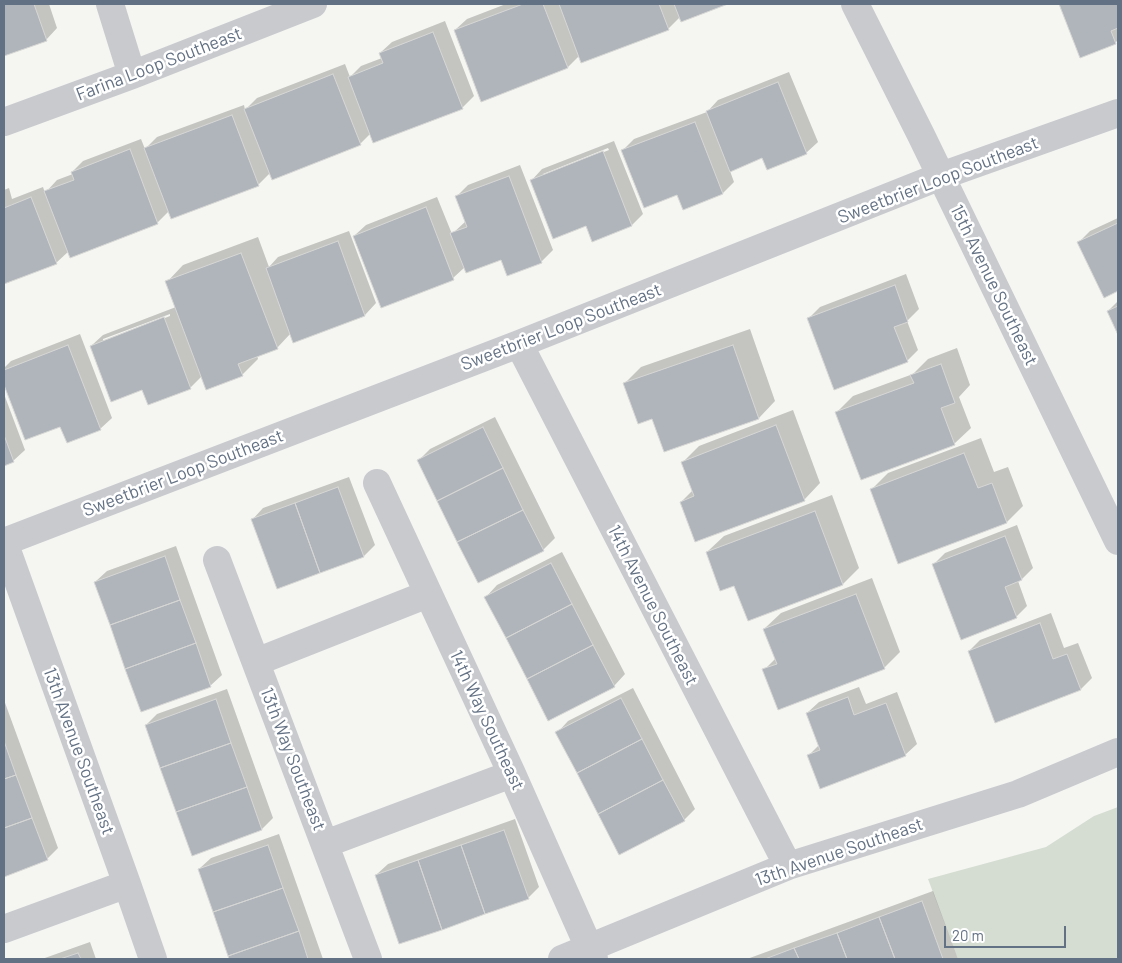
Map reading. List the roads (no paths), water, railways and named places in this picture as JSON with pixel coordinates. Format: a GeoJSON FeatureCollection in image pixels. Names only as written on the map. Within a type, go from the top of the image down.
{"type":"FeatureCollection","features":[{"type":"Feature","properties":{"kind":"street"},"geometry":{"type":"LineString","coordinates":[[110,4],[132,75]]}},
{"type":"Feature","properties":{"kind":"street","name":"Farina Loop Southeast"},"geometry":{"type":"LineString","coordinates":[[4,122],[132,75],[313,4]]}},
{"type":"Feature","properties":{"kind":"street","name":"15th Avenue Southeast"},"geometry":{"type":"LineString","coordinates":[[855,4],[941,176],[1118,541]]}},
{"type":"Feature","properties":{"kind":"street","name":"Sweetbrier Loop Southeast"},"geometry":{"type":"LineString","coordinates":[[4,542],[519,344],[941,176],[1118,113]]}},
{"type":"Feature","properties":{"kind":"street","name":"14th Avenue Southeast"},"geometry":{"type":"LineString","coordinates":[[519,344],[788,866]]}},
{"type":"Feature","properties":{"kind":"street","name":"14th Way Southeast"},"geometry":{"type":"LineString","coordinates":[[377,483],[512,774],[592,954]]}},
{"type":"Feature","properties":{"kind":"street","name":"13th Avenue Southeast"},"geometry":{"type":"LineString","coordinates":[[4,542],[127,884],[152,959]]}},
{"type":"Feature","properties":{"kind":"street","name":"13th Way Southeast"},"geometry":{"type":"LineString","coordinates":[[217,560],[368,959]]}},
{"type":"Feature","properties":{"kind":"street"},"geometry":{"type":"LineString","coordinates":[[256,662],[428,594]]}},
{"type":"Feature","properties":{"kind":"street","name":"13th Avenue Southeast"},"geometry":{"type":"LineString","coordinates":[[562,959],[592,954],[788,866],[1018,794],[1118,752]]}},
{"type":"Feature","properties":{"kind":"street"},"geometry":{"type":"LineString","coordinates":[[324,844],[512,774]]}},
{"type":"Feature","properties":{"kind":"street"},"geometry":{"type":"LineString","coordinates":[[4,929],[127,884]]}}]}
